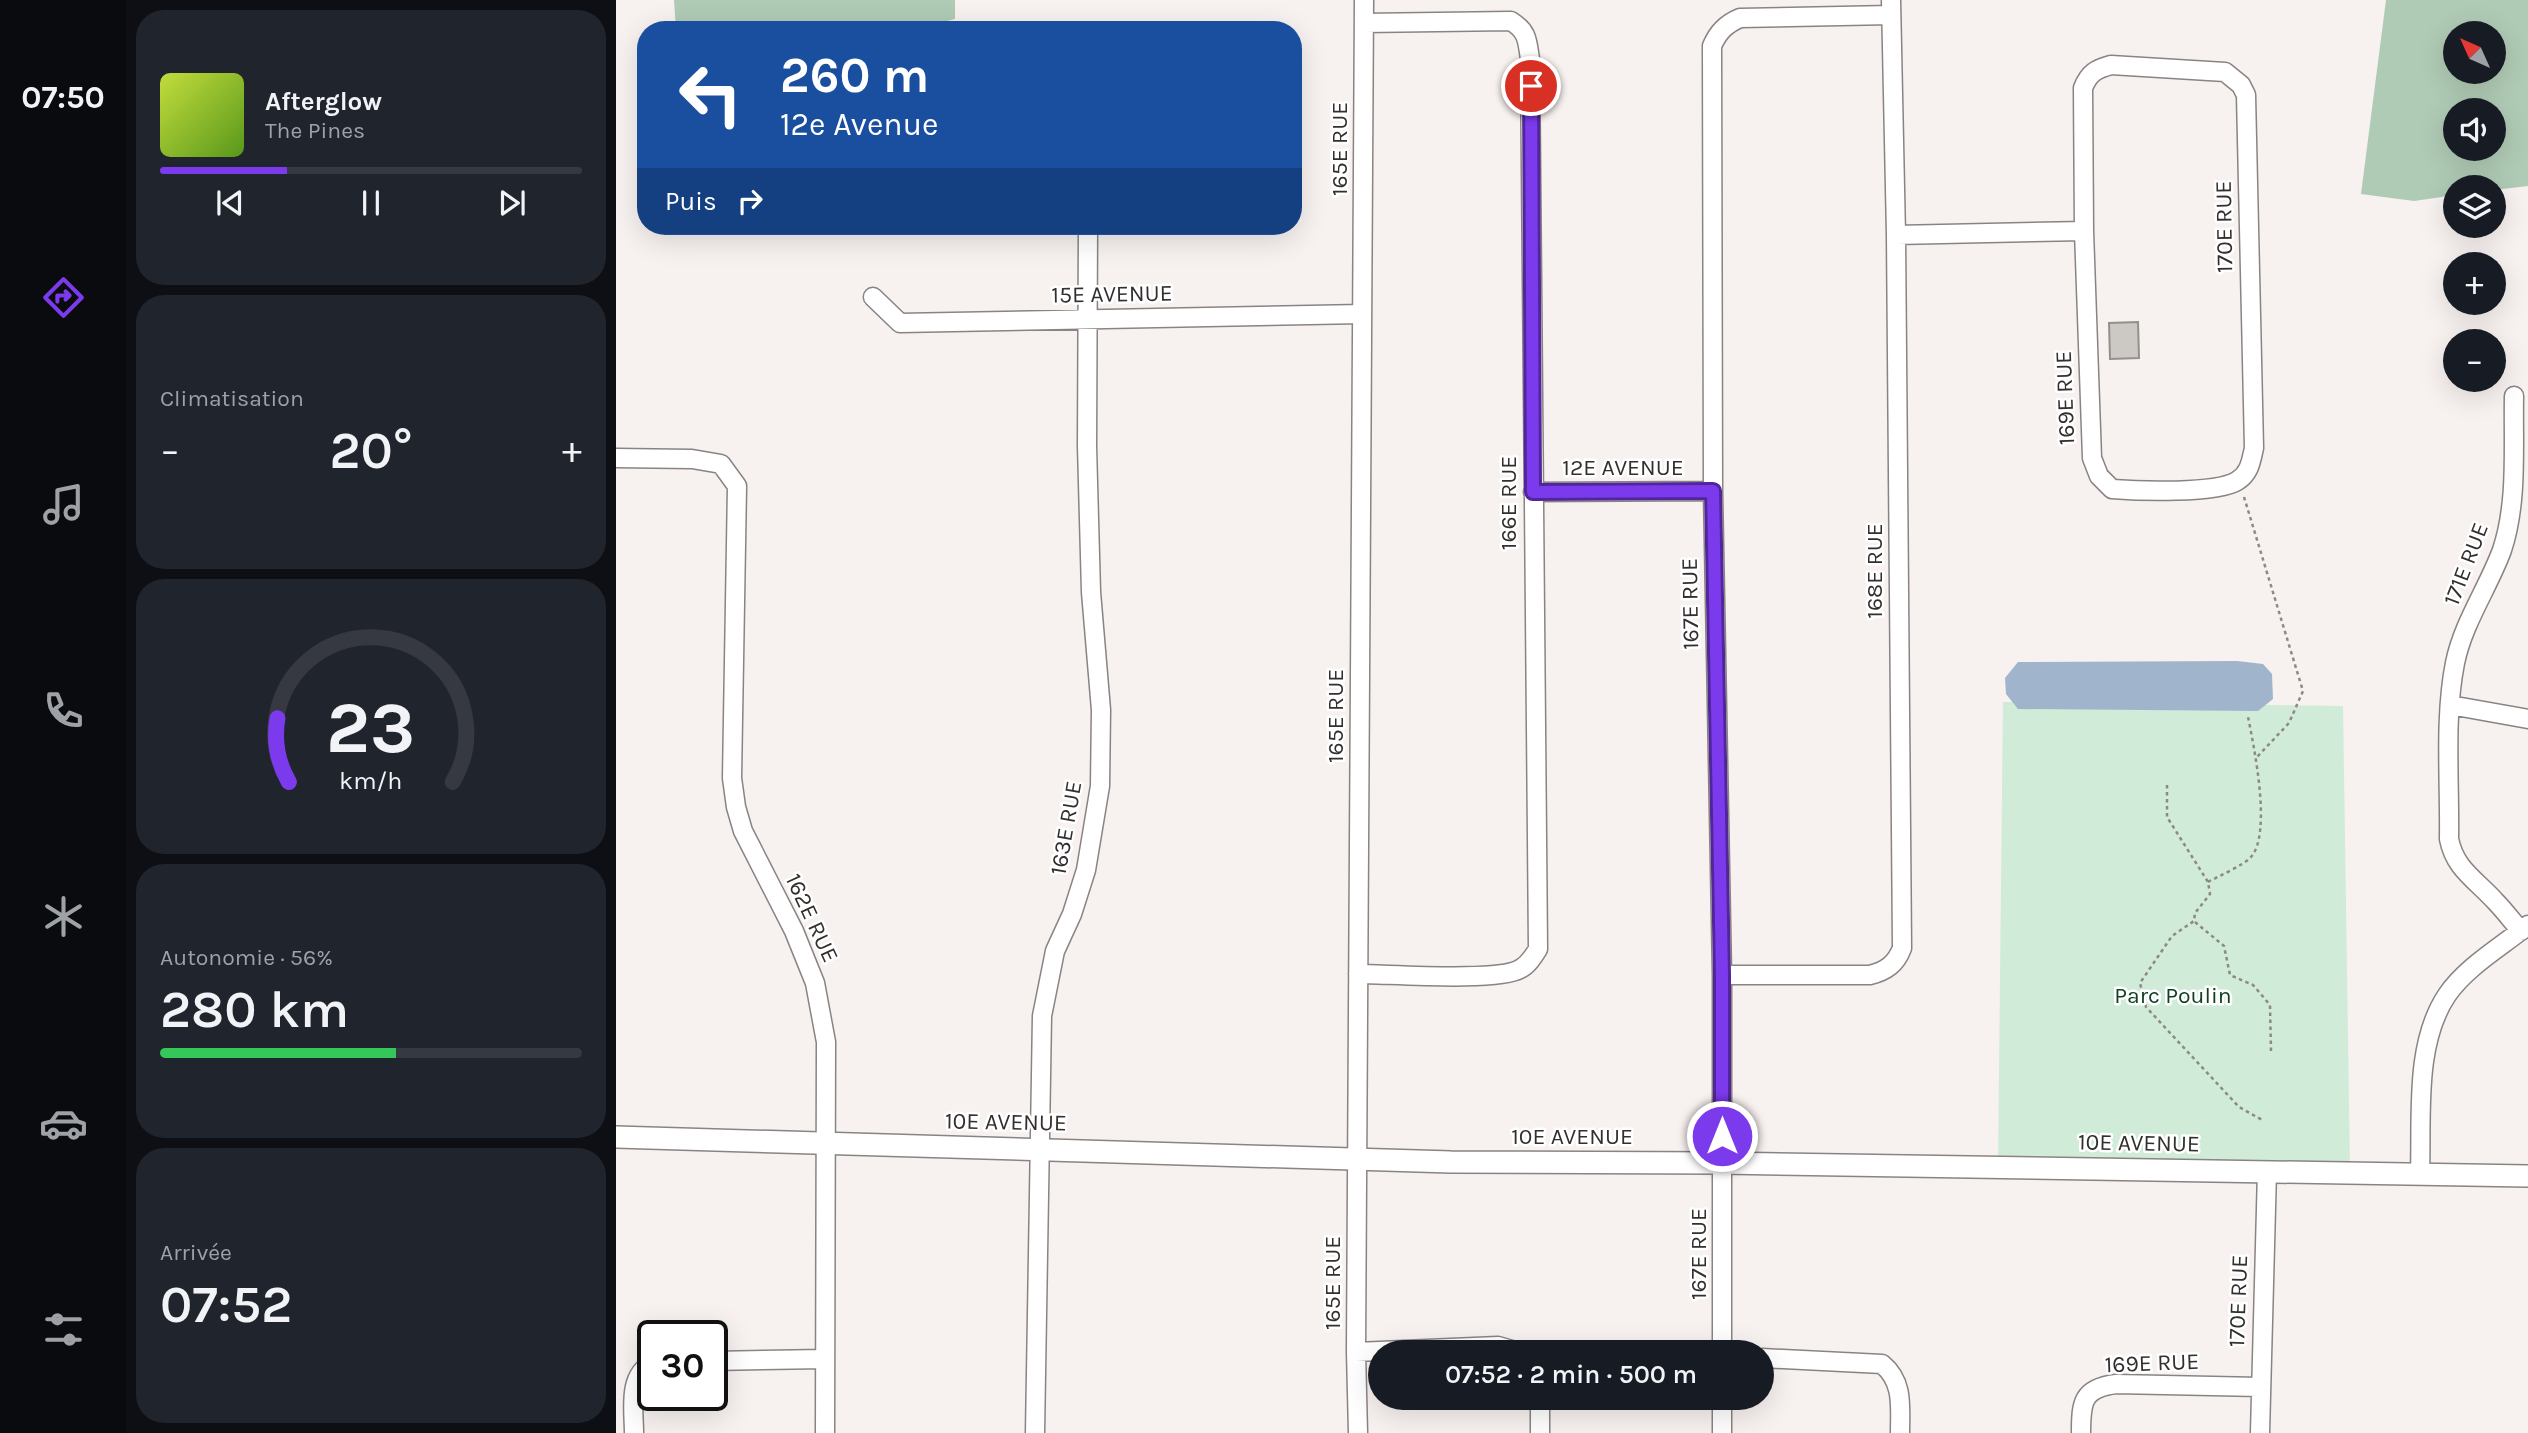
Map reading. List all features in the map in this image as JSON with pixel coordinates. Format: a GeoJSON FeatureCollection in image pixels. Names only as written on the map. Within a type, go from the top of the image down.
{"type":"FeatureCollection","features":[{"type":"Feature","properties":{"kind":"street","name":"165E RUE"},"geometry":{"type":"LineString","coordinates":[[1358,1433],[1356,1352],[1364,0]]}},
{"type":"Feature","properties":{"kind":"street","name":"168E RUE"},"geometry":{"type":"LineString","coordinates":[[1722,975],[1870,975],[1890,967],[1902,948],[1896,235],[1891,7]]}},
{"type":"Feature","properties":{"kind":"street","name":"167E RUE"},"geometry":{"type":"LineString","coordinates":[[1722,1340],[1722,975],[1713,491],[1712,46],[1717,34],[1730,22],[1740,19],[1891,7]]}},
{"type":"Feature","properties":{"kind":"street","name":"166E RUE"},"geometry":{"type":"LineString","coordinates":[[1358,974],[1496,976],[1519,970],[1531,960],[1538,949],[1531,73],[1527,39],[1522,28],[1511,21],[1364,23]]}},
{"type":"Feature","properties":{"kind":"street","name":"169E RUE"},"geometry":{"type":"LineString","coordinates":[[2111,65],[2097,69],[2087,77],[2083,88],[2084,231],[2092,458],[2099,477],[2112,489],[2221,488],[2239,480]]}},
{"type":"Feature","properties":{"kind":"street","name":"170E RUE"},"geometry":{"type":"LineString","coordinates":[[2111,65],[2225,72],[2241,85],[2246,95],[2254,448],[2250,467],[2239,480]]}},
{"type":"Feature","properties":{"kind":"street"},"geometry":{"type":"LineString","coordinates":[[1896,235],[2084,231]]}},
{"type":"Feature","properties":{"kind":"street","name":"163E RUE"},"geometry":{"type":"LineString","coordinates":[[1035,1433],[1042,1016],[1055,951],[1072,914],[1086,870],[1100,786],[1101,710],[1091,592],[1087,446],[1088,235]]}},
{"type":"Feature","properties":{"kind":"street","name":"15E AVENUE"},"geometry":{"type":"LineString","coordinates":[[873,297],[900,323],[1362,314]]}},
{"type":"Feature","properties":{"kind":"street","name":"171E RUE"},"geometry":{"type":"LineString","coordinates":[[2420,1173],[2425,1048],[2434,1021],[2447,996],[2463,977],[2525,928],[2459,866],[2452,854],[2449,839],[2450,705],[2455,663],[2463,636],[2502,549],[2510,518],[2514,396]]}},
{"type":"Feature","properties":{"kind":"street","name":"162E RUE"},"geometry":{"type":"LineString","coordinates":[[616,458],[692,459],[721,464],[737,485],[732,778],[734,793],[743,831],[794,931],[815,983],[826,1042],[825,1433]]}},
{"type":"Feature","properties":{"kind":"street","name":"12E AVENUE"},"geometry":{"type":"LineString","coordinates":[[1533,492],[1713,491]]}},
{"type":"Feature","properties":{"kind":"street"},"geometry":{"type":"LineString","coordinates":[[2450,705],[2528,719]]}},
{"type":"Feature","properties":{"kind":"street","name":"10E AVENUE"},"geometry":{"type":"LineString","coordinates":[[616,1137],[1451,1162],[1722,1163],[2420,1173],[2528,1177]]}},
{"type":"Feature","properties":{"kind":"street","name":"170E RUE"},"geometry":{"type":"LineString","coordinates":[[2260,1433],[2267,1171]]}},
{"type":"Feature","properties":{"kind":"street"},"geometry":{"type":"LineString","coordinates":[[1356,1352],[1368,1351]]}},
{"type":"Feature","properties":{"kind":"street"},"geometry":{"type":"LineString","coordinates":[[728,1361],[824,1359]]}},
{"type":"Feature","properties":{"kind":"street"},"geometry":{"type":"LineString","coordinates":[[1774,1360],[1882,1364],[1892,1372],[1898,1385],[1900,1433]]}},
{"type":"Feature","properties":{"kind":"street"},"geometry":{"type":"LineString","coordinates":[[634,1433],[634,1391],[637,1381]]}},
{"type":"Feature","properties":{"kind":"street","name":"169E RUE"},"geometry":{"type":"LineString","coordinates":[[2081,1433],[2084,1403],[2088,1393],[2101,1386],[2260,1387]]}},
{"type":"Feature","properties":{"kind":"street"},"geometry":{"type":"LineString","coordinates":[[1540,1410],[1540,1433]]}},
{"type":"Feature","properties":{"kind":"street"},"geometry":{"type":"LineString","coordinates":[[1722,1410],[1722,1433]]}},
{"type":"Feature","properties":{"kind":"path"},"geometry":{"type":"LineString","coordinates":[[2239,480],[2303,691],[2288,723],[2257,757]]}},
{"type":"Feature","properties":{"kind":"path"},"geometry":{"type":"LineString","coordinates":[[2208,882],[2251,858],[2261,834],[2257,757],[2248,717]]}},
{"type":"Feature","properties":{"kind":"path"},"geometry":{"type":"LineString","coordinates":[[2167,785],[2167,817],[2208,882],[2210,894],[2195,913],[2194,921],[2172,936],[2140,983],[2147,1007],[2239,1107],[2264,1121]]}},
{"type":"Feature","properties":{"kind":"path"},"geometry":{"type":"LineString","coordinates":[[2194,921],[2224,946],[2230,975],[2253,985],[2270,1005],[2271,1051]]}},
{"type":"Feature","properties":{"kind":"green space"},"geometry":{"type":"Polygon","coordinates":[[[674,0],[955,0],[955,19],[947,21],[675,21],[674,0]]]}},
{"type":"Feature","properties":{"kind":"green space"},"geometry":{"type":"Polygon","coordinates":[[[2386,0],[2528,0],[2528,186],[2506,189],[2506,175],[2443,175],[2443,197],[2414,201],[2361,194],[2386,0]]]}},
{"type":"Feature","properties":{"kind":"green space","name":"Parc Poulin"},"geometry":{"type":"Polygon","coordinates":[[[2003,702],[2343,706],[2350,1172],[1998,1167],[2003,702]]]}},
{"type":"Feature","properties":{"kind":"water"},"geometry":{"type":"Polygon","coordinates":[[[2237,661],[2263,664],[2272,674],[2273,699],[2258,711],[2018,709],[2006,694],[2005,678],[2018,662],[2237,661]]]}},
{"type":"Feature","properties":{"kind":"building"},"geometry":{"type":"Polygon","coordinates":[[[2138,322],[2139,358],[2110,359],[2109,323],[2138,322]]]}},
{"type":"Feature","properties":{"kind":"route"},"geometry":{"type":"LineString","coordinates":[[1531,86],[1533,492],[1713,491],[1722,975],[1722,1136]]}}]}
